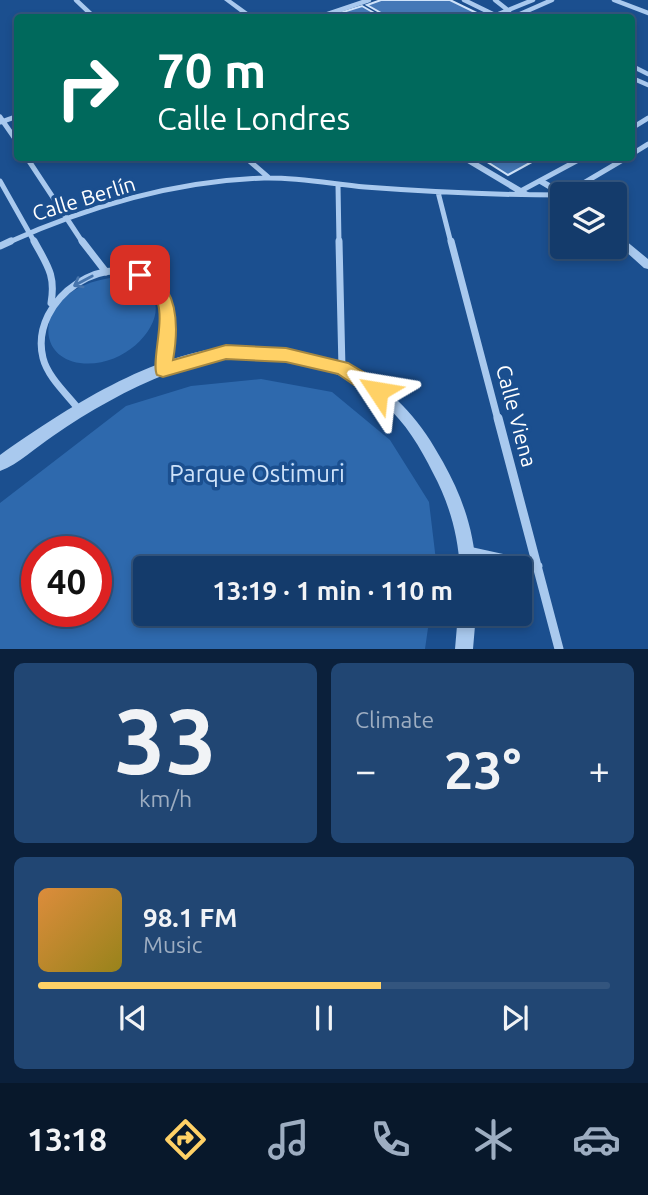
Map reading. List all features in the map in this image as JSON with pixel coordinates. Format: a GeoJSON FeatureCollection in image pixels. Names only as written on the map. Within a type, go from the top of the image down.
{"type":"FeatureCollection","features":[{"type":"Feature","properties":{"kind":"street"},"geometry":{"type":"LineString","coordinates":[[76,0],[90,14]]}},
{"type":"Feature","properties":{"kind":"street"},"geometry":{"type":"LineString","coordinates":[[227,0],[247,14]]}},
{"type":"Feature","properties":{"kind":"street"},"geometry":{"type":"LineString","coordinates":[[328,14],[369,0]]}},
{"type":"Feature","properties":{"kind":"street"},"geometry":{"type":"LineString","coordinates":[[464,0],[495,14]]}},
{"type":"Feature","properties":{"kind":"street"},"geometry":{"type":"LineString","coordinates":[[495,0],[516,14]]}},
{"type":"Feature","properties":{"kind":"street"},"geometry":{"type":"LineString","coordinates":[[502,14],[533,0]]}},
{"type":"Feature","properties":{"kind":"street"},"geometry":{"type":"LineString","coordinates":[[524,14],[552,0]]}},
{"type":"Feature","properties":{"kind":"street"},"geometry":{"type":"LineString","coordinates":[[614,0],[648,13]]}},
{"type":"Feature","properties":{"kind":"street"},"geometry":{"type":"LineString","coordinates":[[1,120],[14,138]]}},
{"type":"Feature","properties":{"kind":"street"},"geometry":{"type":"LineString","coordinates":[[29,161],[65,218],[106,272]]}},
{"type":"Feature","properties":{"kind":"street"},"geometry":{"type":"LineString","coordinates":[[249,161],[268,177]]}},
{"type":"Feature","properties":{"kind":"street"},"geometry":{"type":"LineString","coordinates":[[469,161],[521,194]]}},
{"type":"Feature","properties":{"kind":"street","name":"Calle Berlín"},"geometry":{"type":"LineString","coordinates":[[521,194],[577,161]]}},
{"type":"Feature","properties":{"kind":"street"},"geometry":{"type":"LineString","coordinates":[[584,182],[621,161]]}},
{"type":"Feature","properties":{"kind":"street","name":"Calle Berlín"},"geometry":{"type":"LineString","coordinates":[[0,246],[65,218],[189,186],[268,177],[438,192],[550,194]]}},
{"type":"Feature","properties":{"kind":"street"},"geometry":{"type":"LineString","coordinates":[[0,181],[50,269],[54,285],[51,303]]}},
{"type":"Feature","properties":{"kind":"street"},"geometry":{"type":"LineString","coordinates":[[541,181],[550,186]]}},
{"type":"Feature","properties":{"kind":"street"},"geometry":{"type":"LineString","coordinates":[[338,185],[342,368]]}},
{"type":"Feature","properties":{"kind":"street","name":"Calle Viena"},"geometry":{"type":"LineString","coordinates":[[438,192],[559,649]]}},
{"type":"Feature","properties":{"kind":"street"},"geometry":{"type":"LineString","coordinates":[[627,246],[648,265]]}},
{"type":"Feature","properties":{"kind":"street"},"geometry":{"type":"LineString","coordinates":[[80,411],[43,358],[40,340],[42,317],[51,303],[84,279],[119,270],[140,275],[157,287],[166,305],[169,338],[163,370]]}},
{"type":"Feature","properties":{"kind":"street"},"geometry":{"type":"LineString","coordinates":[[0,464],[80,411],[163,370],[226,352],[286,355],[342,368],[399,408],[420,433],[458,508],[468,556]]}},
{"type":"Feature","properties":{"kind":"street"},"geometry":{"type":"LineString","coordinates":[[468,551],[538,566]]}},
{"type":"Feature","properties":{"kind":"street"},"geometry":{"type":"LineString","coordinates":[[464,649],[466,626]]}},
{"type":"Feature","properties":{"kind":"green space"},"geometry":{"type":"Polygon","coordinates":[[[110,278],[137,283],[151,294],[156,308],[152,325],[124,354],[103,362],[80,363],[68,360],[59,354],[49,338],[50,319],[55,309],[67,295],[79,288],[110,278]]]}},
{"type":"Feature","properties":{"kind":"green space","name":"Parque Ostimuri"},"geometry":{"type":"Polygon","coordinates":[[[261,379],[332,392],[390,440],[429,502],[435,556],[133,556],[133,626],[428,626],[425,649],[0,649],[0,503],[126,406],[191,386],[261,379]]]}},
{"type":"Feature","properties":{"kind":"building"},"geometry":{"type":"Polygon","coordinates":[[[381,0],[450,0],[479,14],[383,14],[367,5],[381,0]]]}},
{"type":"Feature","properties":{"kind":"building"},"geometry":{"type":"Polygon","coordinates":[[[362,6],[376,14],[337,14],[362,6]]]}},
{"type":"Feature","properties":{"kind":"building"},"geometry":{"type":"Polygon","coordinates":[[[486,161],[534,161],[508,175],[486,161]]]}},
{"type":"Feature","properties":{"kind":"route"},"geometry":{"type":"LineString","coordinates":[[140,275],[157,287],[166,305],[169,338],[163,370],[226,352],[286,355],[342,368],[378,391]]}}]}
